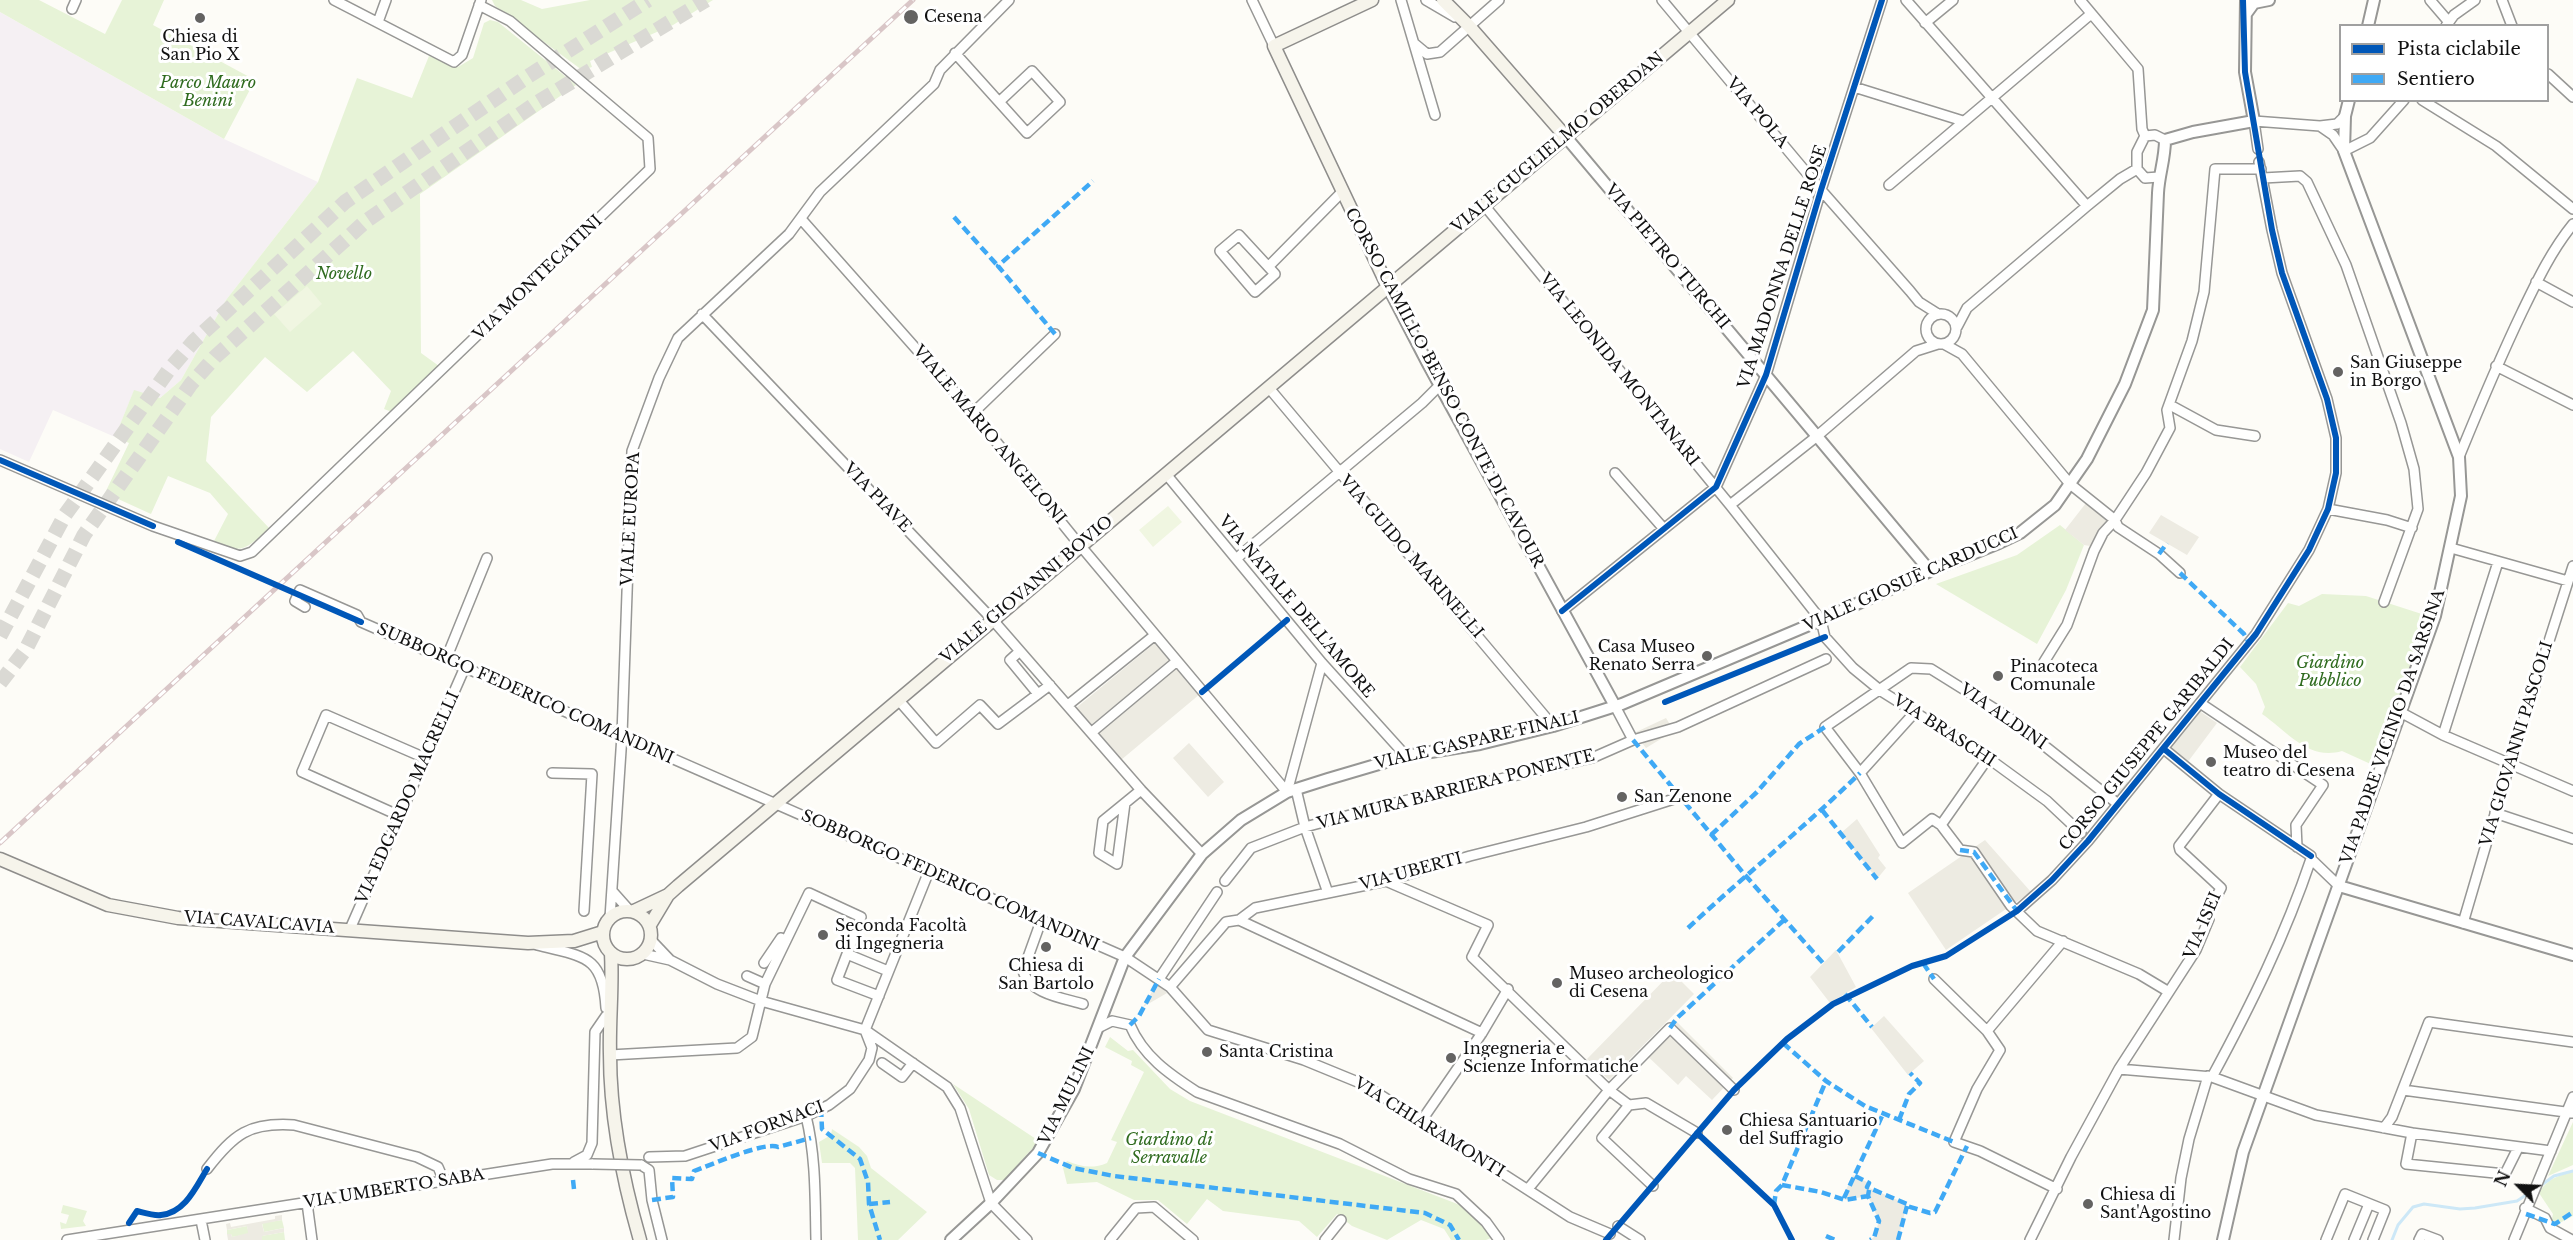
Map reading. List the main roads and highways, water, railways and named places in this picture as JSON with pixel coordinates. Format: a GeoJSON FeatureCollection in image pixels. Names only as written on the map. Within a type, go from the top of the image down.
{"type":"FeatureCollection","features":[{"type":"Feature","properties":{"kind":"main road","name":"CORSO CAMILLO BENSO CONTE DI CAVOUR"},"geometry":{"type":"LineString","coordinates":[[1372,0],[1274,46],[1388,287]]}},
{"type":"Feature","properties":{"kind":"main road"},"geometry":{"type":"LineString","coordinates":[[1443,0],[1469,26],[1566,136]]}},
{"type":"Feature","properties":{"kind":"main road","name":"VIALE GUGLIELMO OBERDAN"},"geometry":{"type":"LineString","coordinates":[[1388,287],[1728,0]]}},
{"type":"Feature","properties":{"kind":"main road","name":"VIALE GIOVANNI BOVIO"},"geometry":{"type":"LineString","coordinates":[[632,911],[668,895],[992,619],[1388,287]]}},
{"type":"Feature","properties":{"kind":"main road","name":"VIA CAVALCAVIA"},"geometry":{"type":"LineString","coordinates":[[0,859],[108,905],[178,918],[528,943],[574,941],[603,933]]}},
{"type":"Feature","properties":{"kind":"main road","name":"VIALE GIOVANNI BOVIO"},"geometry":{"type":"LineString","coordinates":[[650,925],[668,895]]}},
{"type":"Feature","properties":{"kind":"main road"},"geometry":{"type":"LineString","coordinates":[[613,987],[624,965],[638,956],[651,940],[650,925],[646,919],[632,911],[615,913],[603,933],[609,952],[613,987],[610,1055],[615,1127],[640,1240]]}},
{"type":"Feature","properties":{"kind":"main road","name":"VIA CAVALCAVIA"},"geometry":{"type":"LineString","coordinates":[[574,941],[609,952]]}},
{"type":"Feature","properties":{"kind":"main road"},"geometry":{"type":"LineString","coordinates":[[609,952],[617,957],[638,956]]}},
{"type":"Feature","properties":{"kind":"waterway"},"geometry":{"type":"LineString","coordinates":[[2540,1186],[2554,1176],[2573,1171]]}},
{"type":"Feature","properties":{"kind":"waterway"},"geometry":{"type":"LineString","coordinates":[[2392,1240],[2398,1225],[2413,1207],[2424,1204],[2460,1209],[2475,1208],[2517,1201],[2529,1193]]}},
{"type":"Feature","properties":{"kind":"tunnel"},"geometry":{"type":"LineString","coordinates":[[0,636],[65,515],[168,371],[194,341],[345,202],[527,77],[648,0]]}},
{"type":"Feature","properties":{"kind":"tunnel"},"geometry":{"type":"LineString","coordinates":[[0,683],[26,649],[84,535],[191,384],[215,357],[366,221],[535,104],[706,0]]}},
{"type":"Feature","properties":{"kind":"railway"},"geometry":{"type":"LineString","coordinates":[[0,843],[913,0]]}},
{"type":"Feature","properties":{"kind":"place","name":"Cesena"},"geometry":{"type":"Point","coordinates":[911,17]}},
{"type":"Feature","properties":{"kind":"place","name":"Chiesa di San Pio X"},"geometry":{"type":"Point","coordinates":[200,18]}},
{"type":"Feature","properties":{"kind":"place","name":"San Giuseppe in Borgo"},"geometry":{"type":"Point","coordinates":[2338,372]}},
{"type":"Feature","properties":{"kind":"place","name":"Casa Museo Renato Serra"},"geometry":{"type":"Point","coordinates":[1707,656]}},
{"type":"Feature","properties":{"kind":"place","name":"Pinacoteca Comunale"},"geometry":{"type":"Point","coordinates":[1998,676]}},
{"type":"Feature","properties":{"kind":"place","name":"Museo del teatro di Cesena"},"geometry":{"type":"Point","coordinates":[2211,762]}},
{"type":"Feature","properties":{"kind":"place","name":"San Zenone"},"geometry":{"type":"Point","coordinates":[1622,797]}},
{"type":"Feature","properties":{"kind":"place","name":"Seconda Facoltà di Ingegneria"},"geometry":{"type":"Point","coordinates":[823,935]}},
{"type":"Feature","properties":{"kind":"place","name":"Chiesa di San Bartolo"},"geometry":{"type":"Point","coordinates":[1046,947]}},
{"type":"Feature","properties":{"kind":"place","name":"Museo archeologico di Cesena"},"geometry":{"type":"Point","coordinates":[1557,983]}},
{"type":"Feature","properties":{"kind":"place","name":"Santa Cristina"},"geometry":{"type":"Point","coordinates":[1207,1052]}},
{"type":"Feature","properties":{"kind":"place","name":"Ingegneria e Scienze Informatiche"},"geometry":{"type":"Point","coordinates":[1451,1058]}},
{"type":"Feature","properties":{"kind":"place","name":"Chiesa Santuario del Suffragio"},"geometry":{"type":"Point","coordinates":[1727,1130]}},
{"type":"Feature","properties":{"kind":"place","name":"Chiesa di Sant'Agostino"},"geometry":{"type":"Point","coordinates":[2088,1204]}},
{"type":"Feature","properties":{"kind":"park label","name":"Parco Mauro Benini"},"geometry":{"type":"Point","coordinates":[208,92]}},
{"type":"Feature","properties":{"kind":"park label","name":"Novello"},"geometry":{"type":"Point","coordinates":[344,274]}},
{"type":"Feature","properties":{"kind":"park label","name":"Giardino Pubblico"},"geometry":{"type":"Point","coordinates":[2330,672]}},
{"type":"Feature","properties":{"kind":"park label","name":"Giardino di Serravalle"},"geometry":{"type":"Point","coordinates":[1169,1149]}}]}
